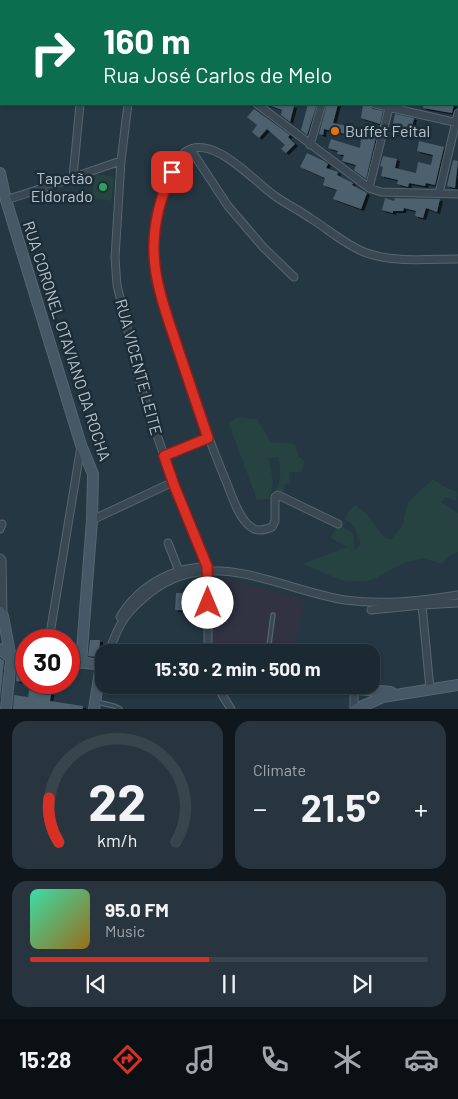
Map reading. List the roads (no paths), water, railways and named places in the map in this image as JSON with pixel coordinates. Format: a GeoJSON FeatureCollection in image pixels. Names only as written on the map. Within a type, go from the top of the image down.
{"type":"FeatureCollection","features":[{"type":"Feature","properties":{"kind":"street"},"geometry":{"type":"LineString","coordinates":[[73,177],[80,105]]}},
{"type":"Feature","properties":{"kind":"street","name":"RUA VICENTE LEITE"},"geometry":{"type":"LineString","coordinates":[[128,105],[121,161],[116,258],[117,285],[142,391],[173,482],[207,568],[208,644]]}},
{"type":"Feature","properties":{"kind":"street"},"geometry":{"type":"LineString","coordinates":[[258,105],[369,188],[381,192],[458,194]]}},
{"type":"Feature","properties":{"kind":"street"},"geometry":{"type":"LineString","coordinates":[[310,145],[322,105]]}},
{"type":"Feature","properties":{"kind":"street"},"geometry":{"type":"LineString","coordinates":[[369,188],[390,106],[457,123]]}},
{"type":"Feature","properties":{"kind":"street"},"geometry":{"type":"LineString","coordinates":[[438,194],[458,113]]}},
{"type":"Feature","properties":{"kind":"street"},"geometry":{"type":"LineString","coordinates":[[338,524],[278,495],[275,497],[275,521],[272,527],[257,531],[244,520],[234,501],[208,438],[168,319],[155,266],[154,232],[162,193],[179,160],[186,152],[205,148],[233,161],[276,197],[363,252],[394,258],[458,259]]}},
{"type":"Feature","properties":{"kind":"street"},"geometry":{"type":"LineString","coordinates":[[191,150],[228,206],[263,247],[294,277]]}},
{"type":"Feature","properties":{"kind":"street"},"geometry":{"type":"LineString","coordinates":[[6,200],[52,186],[121,161]]}},
{"type":"Feature","properties":{"kind":"street","name":"RUA CORONEL OTAVIANO DA ROCHA"},"geometry":{"type":"LineString","coordinates":[[0,173],[2,190],[81,445],[93,474],[92,520],[80,663]]}},
{"type":"Feature","properties":{"kind":"street"},"geometry":{"type":"LineString","coordinates":[[164,456],[208,438]]}},
{"type":"Feature","properties":{"kind":"street"},"geometry":{"type":"LineString","coordinates":[[51,629],[81,445]]}},
{"type":"Feature","properties":{"kind":"street"},"geometry":{"type":"LineString","coordinates":[[92,520],[173,482]]}},
{"type":"Feature","properties":{"kind":"street"},"geometry":{"type":"LineString","coordinates":[[168,543],[179,571]]}},
{"type":"Feature","properties":{"kind":"street"},"geometry":{"type":"LineString","coordinates":[[0,558],[2,560],[2,645],[10,661],[6,709]]}},
{"type":"Feature","properties":{"kind":"street"},"geometry":{"type":"LineString","coordinates":[[112,644],[117,629],[132,607],[169,580],[207,568]]}},
{"type":"Feature","properties":{"kind":"street"},"geometry":{"type":"LineString","coordinates":[[111,644],[113,631],[121,615],[132,600],[156,582],[179,571],[207,568],[232,571],[322,596],[367,603],[458,602]]}},
{"type":"Feature","properties":{"kind":"street"},"geometry":{"type":"LineString","coordinates":[[371,610],[458,595]]}},
{"type":"Feature","properties":{"kind":"street"},"geometry":{"type":"LineString","coordinates":[[421,602],[430,689]]}},
{"type":"Feature","properties":{"kind":"street"},"geometry":{"type":"LineString","coordinates":[[10,661],[15,660]]}},
{"type":"Feature","properties":{"kind":"street"},"geometry":{"type":"LineString","coordinates":[[80,663],[95,664]]}},
{"type":"Feature","properties":{"kind":"street"},"geometry":{"type":"LineString","coordinates":[[354,694],[355,709],[383,697],[458,685]]}},
{"type":"Feature","properties":{"kind":"street"},"geometry":{"type":"LineString","coordinates":[[380,692],[403,694]]}},
{"type":"Feature","properties":{"kind":"street"},"geometry":{"type":"LineString","coordinates":[[222,694],[231,709]]}},
{"type":"Feature","properties":{"kind":"lane"},"geometry":{"type":"LineString","coordinates":[[269,644],[274,615]]}},
{"type":"Feature","properties":{"kind":"lane"},"geometry":{"type":"LineString","coordinates":[[94,706],[114,706],[120,709]]}},
{"type":"Feature","properties":{"kind":"place","name":"Buffet Feital"},"geometry":{"type":"Point","coordinates":[335,131]}},
{"type":"Feature","properties":{"kind":"place","name":"Tapetão Eldorado"},"geometry":{"type":"Point","coordinates":[103,187]}}]}
